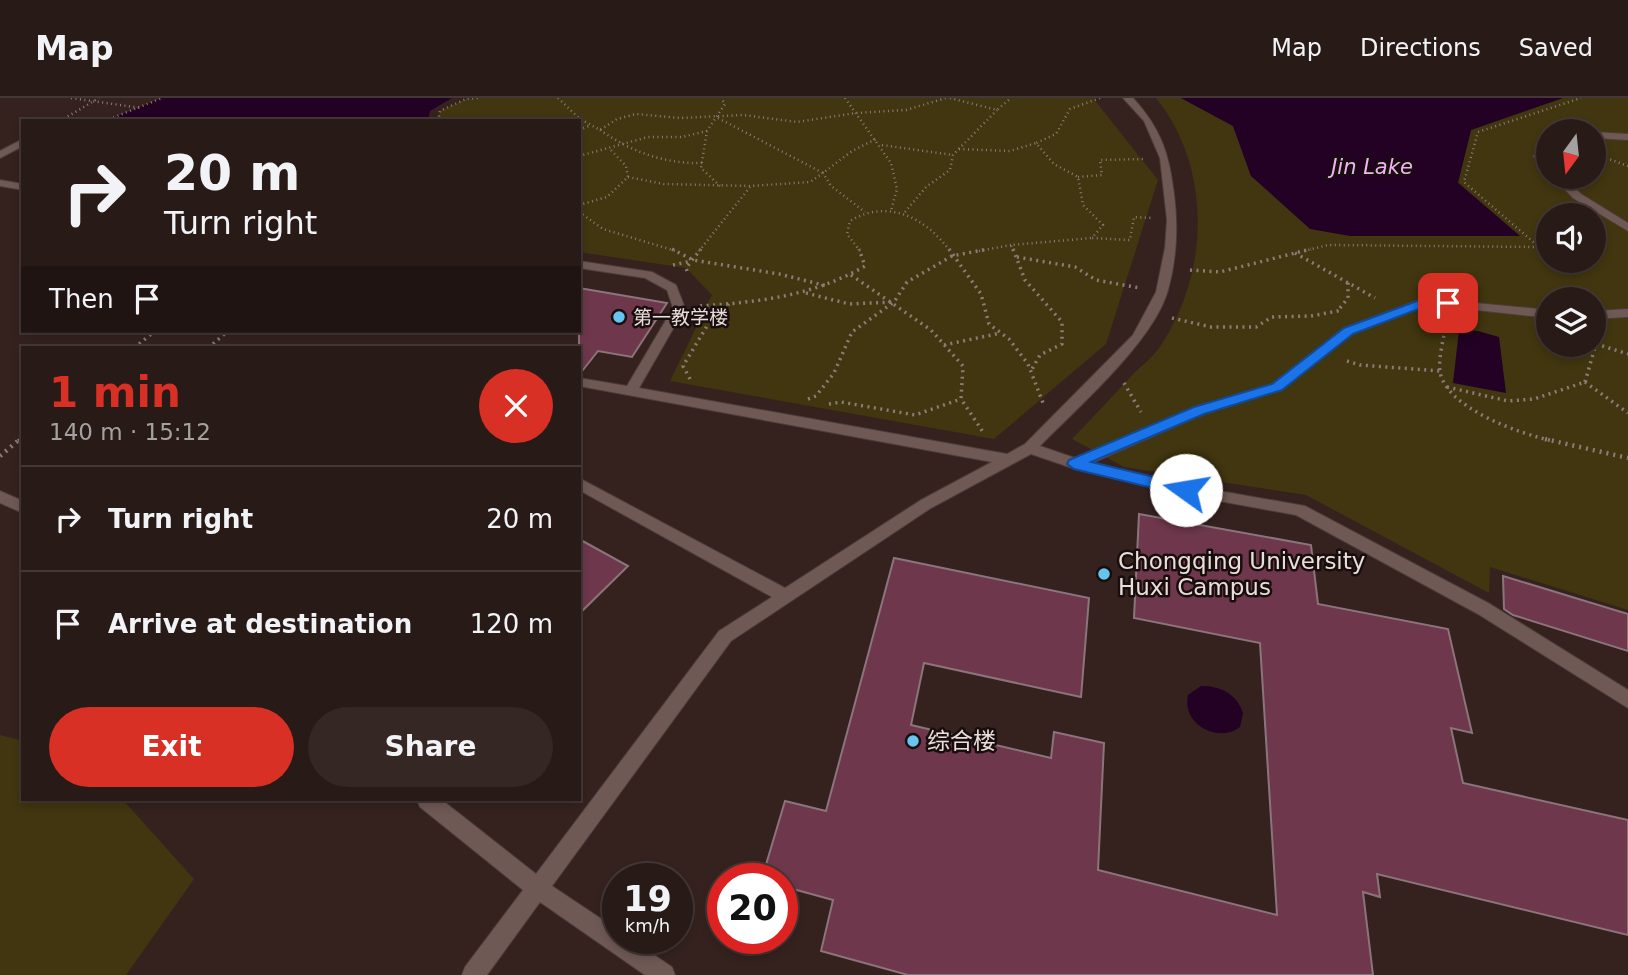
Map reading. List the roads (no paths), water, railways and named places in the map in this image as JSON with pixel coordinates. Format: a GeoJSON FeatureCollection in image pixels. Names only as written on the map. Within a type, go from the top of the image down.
{"type":"FeatureCollection","features":[{"type":"Feature","properties":{"kind":"lane"},"geometry":{"type":"LineString","coordinates":[[472,975],[725,636],[926,504],[1030,448],[1138,337],[1162,292],[1172,220],[1165,159],[1148,120],[1128,98]]}},
{"type":"Feature","properties":{"kind":"lane"},"geometry":{"type":"LineString","coordinates":[[1606,136],[1628,137]]}},
{"type":"Feature","properties":{"kind":"lane"},"geometry":{"type":"LineString","coordinates":[[0,155],[21,143]]}},
{"type":"Feature","properties":{"kind":"lane"},"geometry":{"type":"LineString","coordinates":[[0,183],[21,187]]}},
{"type":"Feature","properties":{"kind":"lane"},"geometry":{"type":"LineString","coordinates":[[1570,189],[1628,228]]}},
{"type":"Feature","properties":{"kind":"lane"},"geometry":{"type":"LineString","coordinates":[[581,264],[648,275],[673,288],[679,308],[631,391]]}},
{"type":"Feature","properties":{"kind":"lane"},"geometry":{"type":"LineString","coordinates":[[1074,464],[1153,433],[1199,411],[1277,387],[1348,331],[1428,301],[1536,313]]}},
{"type":"Feature","properties":{"kind":"lane"},"geometry":{"type":"LineString","coordinates":[[1606,314],[1628,313]]}},
{"type":"Feature","properties":{"kind":"lane"},"geometry":{"type":"LineString","coordinates":[[581,382],[1010,460]]}},
{"type":"Feature","properties":{"kind":"lane"},"geometry":{"type":"LineString","coordinates":[[1030,448],[1074,464],[1186,490],[1300,510],[1484,609],[1628,700]]}},
{"type":"Feature","properties":{"kind":"lane"},"geometry":{"type":"LineString","coordinates":[[581,484],[785,596]]}},
{"type":"Feature","properties":{"kind":"lane"},"geometry":{"type":"LineString","coordinates":[[0,497],[21,506]]}},
{"type":"Feature","properties":{"kind":"lane"},"geometry":{"type":"LineString","coordinates":[[428,801],[537,888],[663,975]]}},
{"type":"Feature","properties":{"kind":"water"},"geometry":{"type":"Polygon","coordinates":[[[162,98],[452,98],[430,111],[428,119],[110,119],[162,98]]]}},
{"type":"Feature","properties":{"kind":"water","name":"Jin Lake"},"geometry":{"type":"Polygon","coordinates":[[[1181,98],[1563,98],[1471,130],[1458,183],[1520,236],[1350,236],[1310,229],[1251,176],[1233,126],[1181,98]]]}},
{"type":"Feature","properties":{"kind":"water"},"geometry":{"type":"Polygon","coordinates":[[[1459,330],[1478,331],[1499,337],[1506,393],[1453,383],[1459,330]]]}},
{"type":"Feature","properties":{"kind":"water"},"geometry":{"type":"Polygon","coordinates":[[[1201,686],[1221,689],[1236,700],[1243,713],[1240,727],[1231,732],[1212,732],[1196,722],[1187,705],[1188,695],[1201,686]]]}},
{"type":"Feature","properties":{"kind":"place","name":"第一教学楼"},"geometry":{"type":"Point","coordinates":[619,317]}},
{"type":"Feature","properties":{"kind":"place","name":"Chongqing University Huxi Campus"},"geometry":{"type":"Point","coordinates":[1104,574]}},
{"type":"Feature","properties":{"kind":"place","name":"综合楼"},"geometry":{"type":"Point","coordinates":[913,741]}}]}
